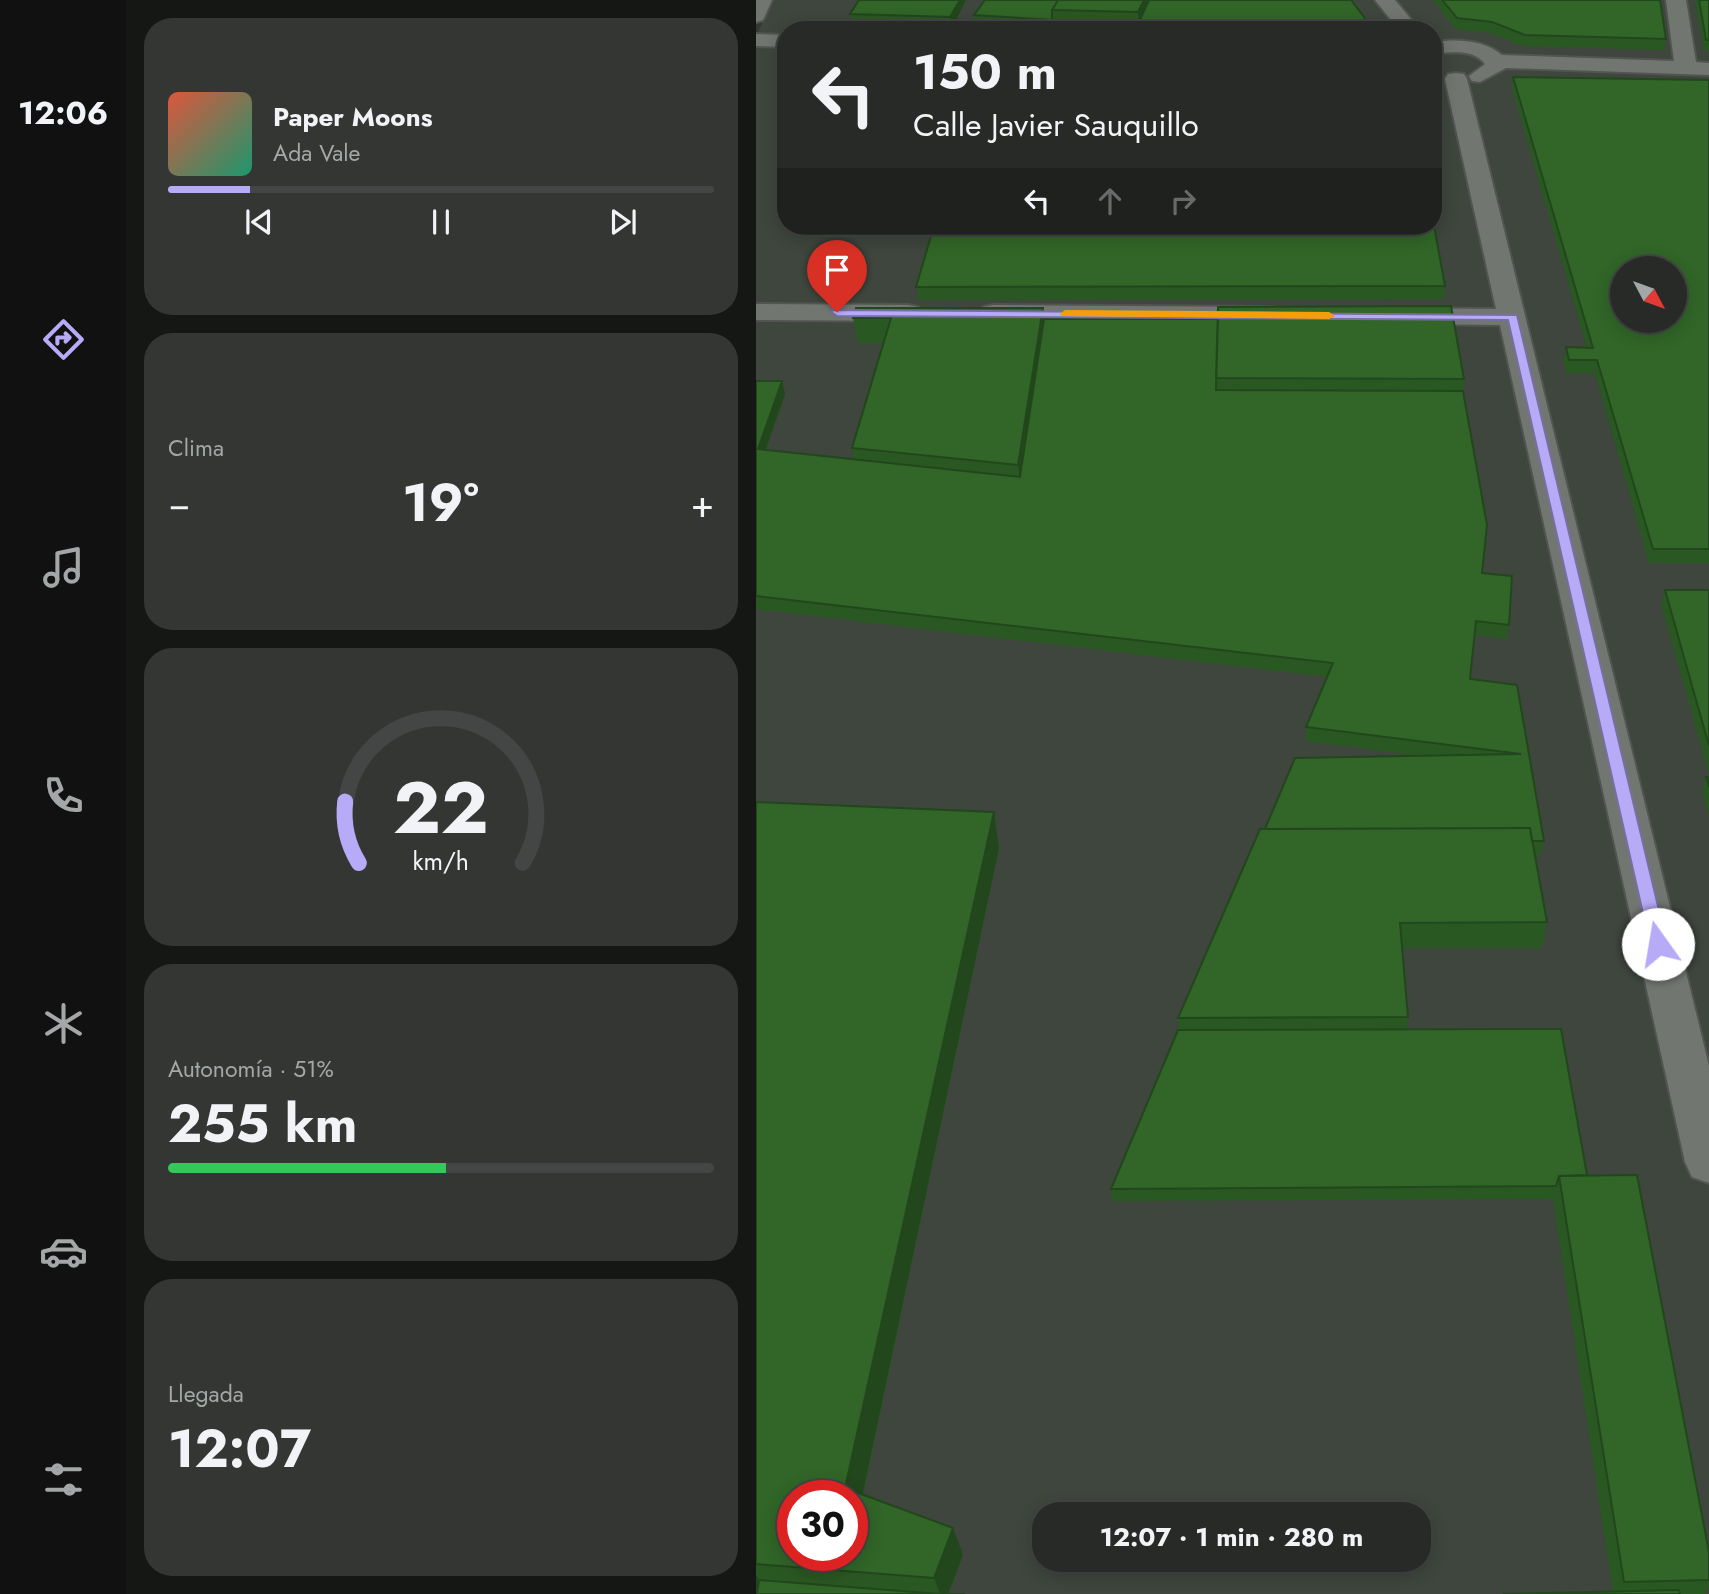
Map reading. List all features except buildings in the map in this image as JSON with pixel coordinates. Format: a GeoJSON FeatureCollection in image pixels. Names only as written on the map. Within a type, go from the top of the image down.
{"type":"FeatureCollection","features":[{"type":"Feature","properties":{"kind":"street"},"geometry":{"type":"LineString","coordinates":[[756,16],[762,0]]}},
{"type":"Feature","properties":{"kind":"street"},"geometry":{"type":"LineString","coordinates":[[1676,0],[1686,68]]}},
{"type":"Feature","properties":{"kind":"street"},"geometry":{"type":"LineString","coordinates":[[1386,2],[1411,1]]}},
{"type":"Feature","properties":{"kind":"street"},"geometry":{"type":"LineString","coordinates":[[1386,2],[1402,21]]}},
{"type":"Feature","properties":{"kind":"street"},"geometry":{"type":"LineString","coordinates":[[756,40],[777,41]]}},
{"type":"Feature","properties":{"kind":"street"},"geometry":{"type":"LineString","coordinates":[[1442,48],[1470,48],[1491,56],[1496,61],[1709,69]]}},
{"type":"Feature","properties":{"kind":"street"},"geometry":{"type":"LineString","coordinates":[[1496,61],[1496,67],[1486,74],[1445,77],[1513,317],[1709,1162]]}},
{"type":"Feature","properties":{"kind":"street"},"geometry":{"type":"LineString","coordinates":[[756,312],[935,313]]}},
{"type":"Feature","properties":{"kind":"street"},"geometry":{"type":"LineString","coordinates":[[962,313],[1293,316]]}},
{"type":"Feature","properties":{"kind":"street"},"geometry":{"type":"LineString","coordinates":[[1375,316],[1513,317]]}},
{"type":"Feature","properties":{"kind":"shaded area"},"geometry":{"type":"Polygon","coordinates":[[[771,0],[1709,0],[1709,1594],[756,1594],[756,38],[771,0]]]}},
{"type":"Feature","properties":{"kind":"slow traffic"},"geometry":{"type":"LineString","coordinates":[[1065,314],[1329,316]]}},
{"type":"Feature","properties":{"kind":"route"},"geometry":{"type":"LineString","coordinates":[[837,312],[1513,317],[1658,944]]}}]}
